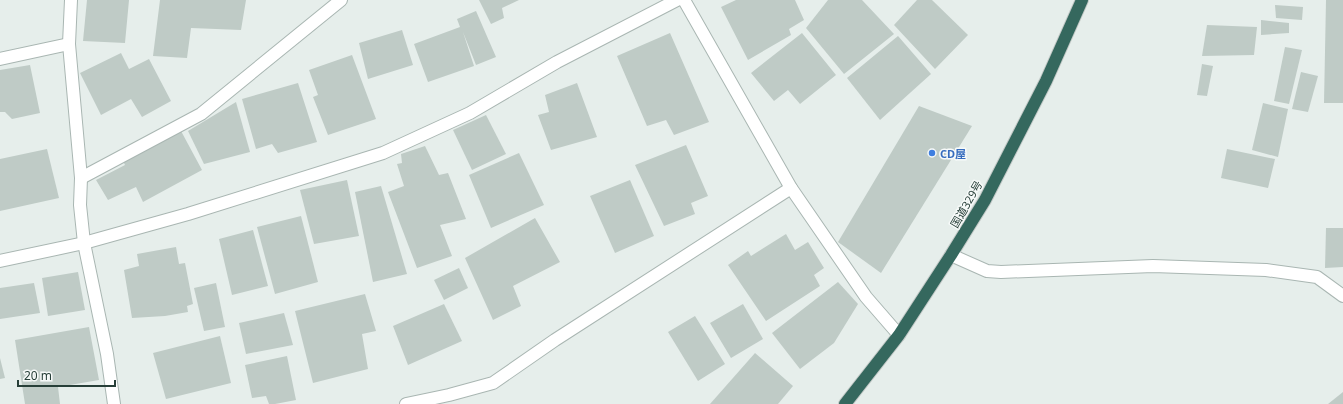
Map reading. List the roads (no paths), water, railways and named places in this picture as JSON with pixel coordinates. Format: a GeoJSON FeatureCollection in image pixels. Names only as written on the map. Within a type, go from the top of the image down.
{"type":"FeatureCollection","features":[{"type":"Feature","properties":{"kind":"highway","name":"国道329号"},"geometry":{"type":"LineString","coordinates":[[845,404],[899,335],[985,200],[1046,81],[1082,0]]}},
{"type":"Feature","properties":{"kind":"street"},"geometry":{"type":"LineString","coordinates":[[71,0],[69,44],[81,178],[80,205],[84,243],[107,354],[114,404]]}},
{"type":"Feature","properties":{"kind":"street"},"geometry":{"type":"LineString","coordinates":[[81,178],[201,114],[341,0]]}},
{"type":"Feature","properties":{"kind":"street"},"geometry":{"type":"LineString","coordinates":[[0,261],[84,243],[188,214],[383,153],[470,113],[557,62],[677,0]]}},
{"type":"Feature","properties":{"kind":"street"},"geometry":{"type":"LineString","coordinates":[[684,0],[792,188],[866,297],[899,335]]}},
{"type":"Feature","properties":{"kind":"street"},"geometry":{"type":"LineString","coordinates":[[0,59],[69,44]]}},
{"type":"Feature","properties":{"kind":"street"},"geometry":{"type":"LineString","coordinates":[[406,404],[449,395],[493,383],[555,340],[792,188]]}},
{"type":"Feature","properties":{"kind":"street"},"geometry":{"type":"LineString","coordinates":[[951,255],[987,271],[1001,272],[1152,266],[1266,270],[1317,277],[1343,296]]}},
{"type":"Feature","properties":{"kind":"place","name":"CD屋"},"geometry":{"type":"Point","coordinates":[932,153]}}]}
